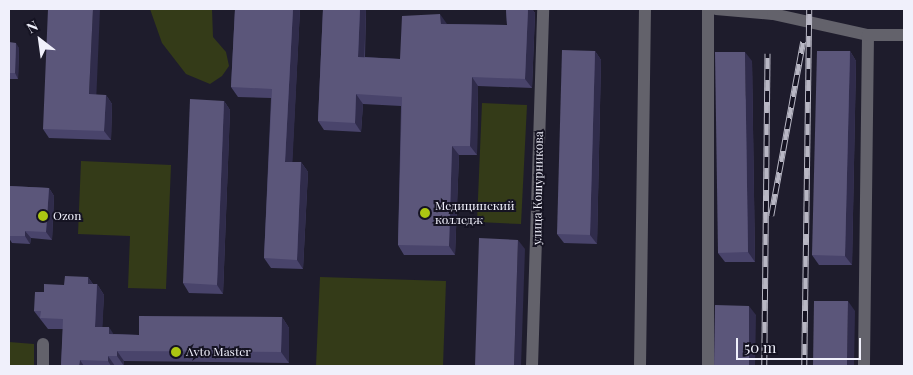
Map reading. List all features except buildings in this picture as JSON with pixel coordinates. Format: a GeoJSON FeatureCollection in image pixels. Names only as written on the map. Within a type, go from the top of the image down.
{"type":"FeatureCollection","features":[{"type":"Feature","properties":{"kind":"street","name":"улица Кошурникова"},"geometry":{"type":"LineString","coordinates":[[532,366],[543,9]]}},
{"type":"Feature","properties":{"kind":"street"},"geometry":{"type":"LineString","coordinates":[[640,366],[645,9]]}},
{"type":"Feature","properties":{"kind":"street"},"geometry":{"type":"LineString","coordinates":[[708,9],[708,366]]}},
{"type":"Feature","properties":{"kind":"street"},"geometry":{"type":"LineString","coordinates":[[716,9],[773,14],[868,35],[904,35]]}},
{"type":"Feature","properties":{"kind":"street"},"geometry":{"type":"LineString","coordinates":[[864,366],[868,35]]}},
{"type":"Feature","properties":{"kind":"street"},"geometry":{"type":"LineString","coordinates":[[43,344],[43,366]]}},
{"type":"Feature","properties":{"kind":"green space"},"geometry":{"type":"Polygon","coordinates":[[[150,9],[212,9],[213,37],[226,52],[229,66],[222,76],[210,84],[186,74],[162,43],[150,9]]]}},
{"type":"Feature","properties":{"kind":"green space"},"geometry":{"type":"Polygon","coordinates":[[[482,103],[527,105],[521,224],[477,222],[482,103]]]}},
{"type":"Feature","properties":{"kind":"green space"},"geometry":{"type":"Polygon","coordinates":[[[81,161],[171,165],[166,289],[128,288],[130,236],[78,234],[81,161]]]}},
{"type":"Feature","properties":{"kind":"green space"},"geometry":{"type":"Polygon","coordinates":[[[320,277],[446,281],[443,366],[316,366],[320,277]]]}},
{"type":"Feature","properties":{"kind":"green space"},"geometry":{"type":"Polygon","coordinates":[[[9,342],[34,344],[34,366],[9,366],[9,342]]]}},
{"type":"Feature","properties":{"kind":"railway"},"geometry":{"type":"LineString","coordinates":[[804,366],[809,9]]}},
{"type":"Feature","properties":{"kind":"railway"},"geometry":{"type":"LineString","coordinates":[[771,216],[803,42]]}},
{"type":"Feature","properties":{"kind":"railway"},"geometry":{"type":"LineString","coordinates":[[764,366],[767,54]]}},
{"type":"Feature","properties":{"kind":"place","name":"Медицинский колледж"},"geometry":{"type":"Point","coordinates":[425,213]}},
{"type":"Feature","properties":{"kind":"place","name":"Ozon"},"geometry":{"type":"Point","coordinates":[43,216]}},
{"type":"Feature","properties":{"kind":"place","name":"Avto Master"},"geometry":{"type":"Point","coordinates":[176,352]}}]}
